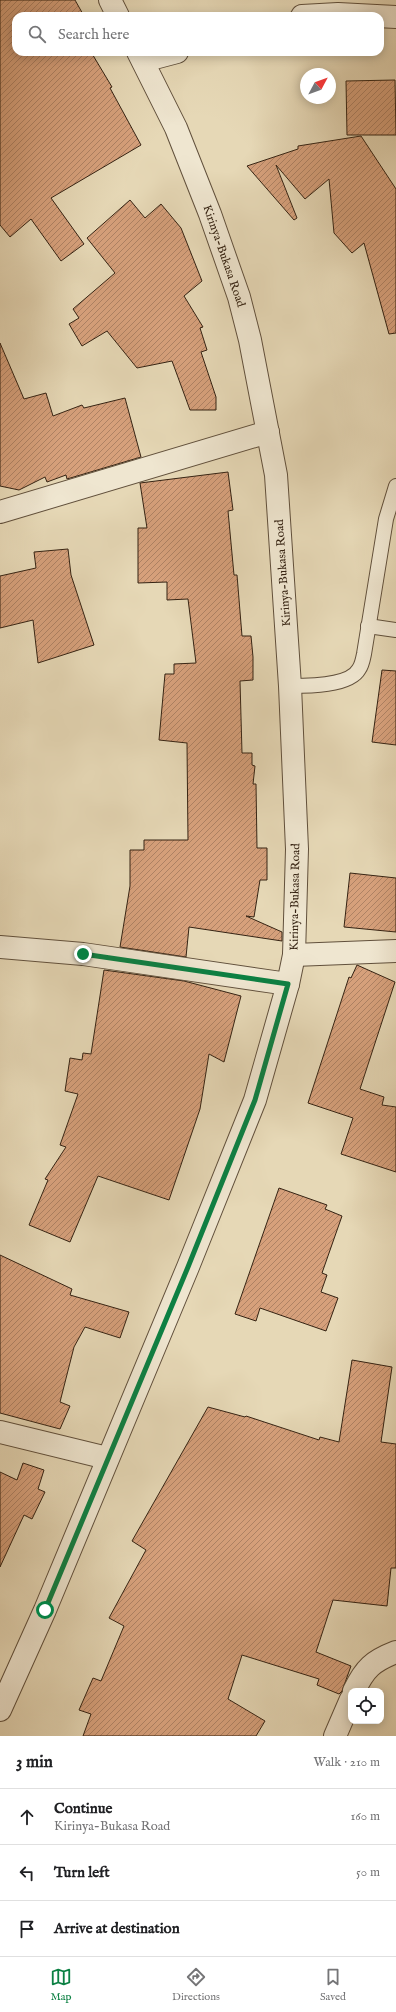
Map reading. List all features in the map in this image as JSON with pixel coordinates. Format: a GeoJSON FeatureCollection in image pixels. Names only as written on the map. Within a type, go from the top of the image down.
{"type":"FeatureCollection","features":[{"type":"Feature","properties":{"kind":"street"},"geometry":{"type":"LineString","coordinates":[[110,0],[116,12]]}},
{"type":"Feature","properties":{"kind":"street"},"geometry":{"type":"LineString","coordinates":[[384,16],[396,17]]}},
{"type":"Feature","properties":{"kind":"street","name":"Kirinya-Bukasa Road"},"geometry":{"type":"LineString","coordinates":[[0,1710],[45,1610],[107,1458],[188,1267],[255,1100],[288,984],[294,955],[297,849],[290,686],[276,475],[250,340],[239,297],[210,214],[176,128],[140,57]]}},
{"type":"Feature","properties":{"kind":"street"},"geometry":{"type":"LineString","coordinates":[[0,512],[268,432]]}},
{"type":"Feature","properties":{"kind":"street"},"geometry":{"type":"LineString","coordinates":[[0,947],[83,954],[288,984]]}},
{"type":"Feature","properties":{"kind":"street"},"geometry":{"type":"LineString","coordinates":[[294,955],[396,951]]}},
{"type":"Feature","properties":{"kind":"street"},"geometry":{"type":"LineString","coordinates":[[0,1432],[107,1458]]}},
{"type":"Feature","properties":{"kind":"street"},"geometry":{"type":"LineString","coordinates":[[355,1688],[362,1674],[376,1660],[396,1652]]}},
{"type":"Feature","properties":{"kind":"street"},"geometry":{"type":"LineString","coordinates":[[335,1736],[348,1706]]}},
{"type":"Feature","properties":{"kind":"lane"},"geometry":{"type":"LineString","coordinates":[[290,686],[325,685],[345,679],[359,671],[364,654],[386,519],[396,486]]}},
{"type":"Feature","properties":{"kind":"lane"},"geometry":{"type":"LineString","coordinates":[[368,626],[396,630]]}},
{"type":"Feature","properties":{"kind":"building"},"geometry":{"type":"Polygon","coordinates":[[[0,0],[75,0],[82,12],[12,12],[12,56],[93,56],[112,87],[110,88],[141,145],[51,198],[84,244],[61,261],[31,219],[10,237],[0,225],[0,0]]]}},
{"type":"Feature","properties":{"kind":"building"},"geometry":{"type":"Polygon","coordinates":[[[395,80],[396,135],[347,135],[346,81],[395,80]]]}},
{"type":"Feature","properties":{"kind":"building"},"geometry":{"type":"Polygon","coordinates":[[[361,136],[396,189],[396,333],[389,334],[364,243],[352,253],[334,233],[329,179],[305,199],[276,165],[297,218],[294,220],[247,166],[298,149],[298,146],[361,136]]]}},
{"type":"Feature","properties":{"kind":"building"},"geometry":{"type":"Polygon","coordinates":[[[130,200],[145,218],[161,204],[181,228],[202,281],[184,296],[203,327],[200,328],[207,350],[201,352],[216,397],[216,410],[190,410],[172,361],[137,368],[107,331],[82,346],[69,324],[79,318],[73,309],[115,273],[87,238],[130,200]]]}},
{"type":"Feature","properties":{"kind":"building"},"geometry":{"type":"Polygon","coordinates":[[[0,343],[24,399],[46,393],[53,416],[82,405],[84,408],[125,398],[141,457],[67,479],[66,475],[47,482],[45,477],[19,490],[0,486],[0,343]]]}},
{"type":"Feature","properties":{"kind":"building"},"geometry":{"type":"Polygon","coordinates":[[[228,472],[233,510],[228,511],[234,575],[237,575],[242,636],[251,636],[253,657],[253,680],[240,681],[242,753],[252,753],[252,765],[255,766],[253,784],[256,784],[257,848],[267,848],[267,880],[260,880],[254,917],[246,916],[282,932],[282,941],[189,927],[186,957],[120,947],[130,886],[130,850],[144,850],[144,840],[188,840],[187,743],[159,740],[165,674],[174,674],[174,664],[196,663],[188,599],[167,600],[167,582],[138,583],[138,528],[147,528],[140,483],[228,472]]]}},
{"type":"Feature","properties":{"kind":"building"},"geometry":{"type":"Polygon","coordinates":[[[68,549],[71,575],[94,645],[38,663],[33,620],[0,628],[0,576],[36,568],[34,552],[68,549]]]}},
{"type":"Feature","properties":{"kind":"building"},"geometry":{"type":"Polygon","coordinates":[[[382,670],[396,671],[396,745],[372,742],[382,670]]]}},
{"type":"Feature","properties":{"kind":"building"},"geometry":{"type":"Polygon","coordinates":[[[350,873],[396,878],[396,932],[344,927],[350,873]]]}},
{"type":"Feature","properties":{"kind":"building"},"geometry":{"type":"Polygon","coordinates":[[[357,965],[395,982],[360,1089],[384,1097],[382,1105],[396,1107],[396,1172],[341,1154],[353,1118],[308,1103],[349,977],[351,978],[357,965]]]}},
{"type":"Feature","properties":{"kind":"building"},"geometry":{"type":"Polygon","coordinates":[[[104,970],[184,981],[241,996],[224,1062],[209,1054],[200,1109],[169,1200],[98,1176],[70,1242],[29,1225],[48,1180],[45,1179],[66,1147],[60,1145],[78,1094],[65,1091],[70,1058],[82,1060],[83,1053],[91,1054],[104,970]]]}},
{"type":"Feature","properties":{"kind":"building"},"geometry":{"type":"Polygon","coordinates":[[[279,1188],[327,1205],[325,1209],[342,1216],[322,1273],[327,1275],[321,1292],[338,1298],[326,1331],[260,1308],[256,1321],[235,1314],[279,1188]]]}},
{"type":"Feature","properties":{"kind":"building"},"geometry":{"type":"Polygon","coordinates":[[[0,1255],[72,1289],[70,1295],[129,1312],[120,1338],[85,1327],[74,1347],[60,1402],[70,1406],[60,1429],[0,1413],[0,1255]]]}},
{"type":"Feature","properties":{"kind":"building"},"geometry":{"type":"Polygon","coordinates":[[[352,1360],[392,1367],[381,1442],[396,1444],[396,1568],[391,1568],[387,1606],[333,1600],[316,1652],[351,1666],[342,1691],[339,1694],[317,1685],[319,1679],[242,1655],[228,1699],[265,1721],[256,1736],[83,1736],[91,1714],[79,1710],[93,1678],[101,1681],[124,1626],[109,1618],[146,1550],[132,1541],[208,1407],[245,1417],[246,1416],[319,1440],[320,1437],[339,1442],[352,1360]]]}},
{"type":"Feature","properties":{"kind":"building"},"geometry":{"type":"Polygon","coordinates":[[[23,1463],[44,1470],[38,1489],[45,1492],[32,1519],[24,1515],[0,1567],[0,1472],[17,1480],[23,1463]]]}},
{"type":"Feature","properties":{"kind":"route"},"geometry":{"type":"LineString","coordinates":[[45,1610],[107,1458],[188,1267],[255,1100],[288,984],[83,954]]}}]}
